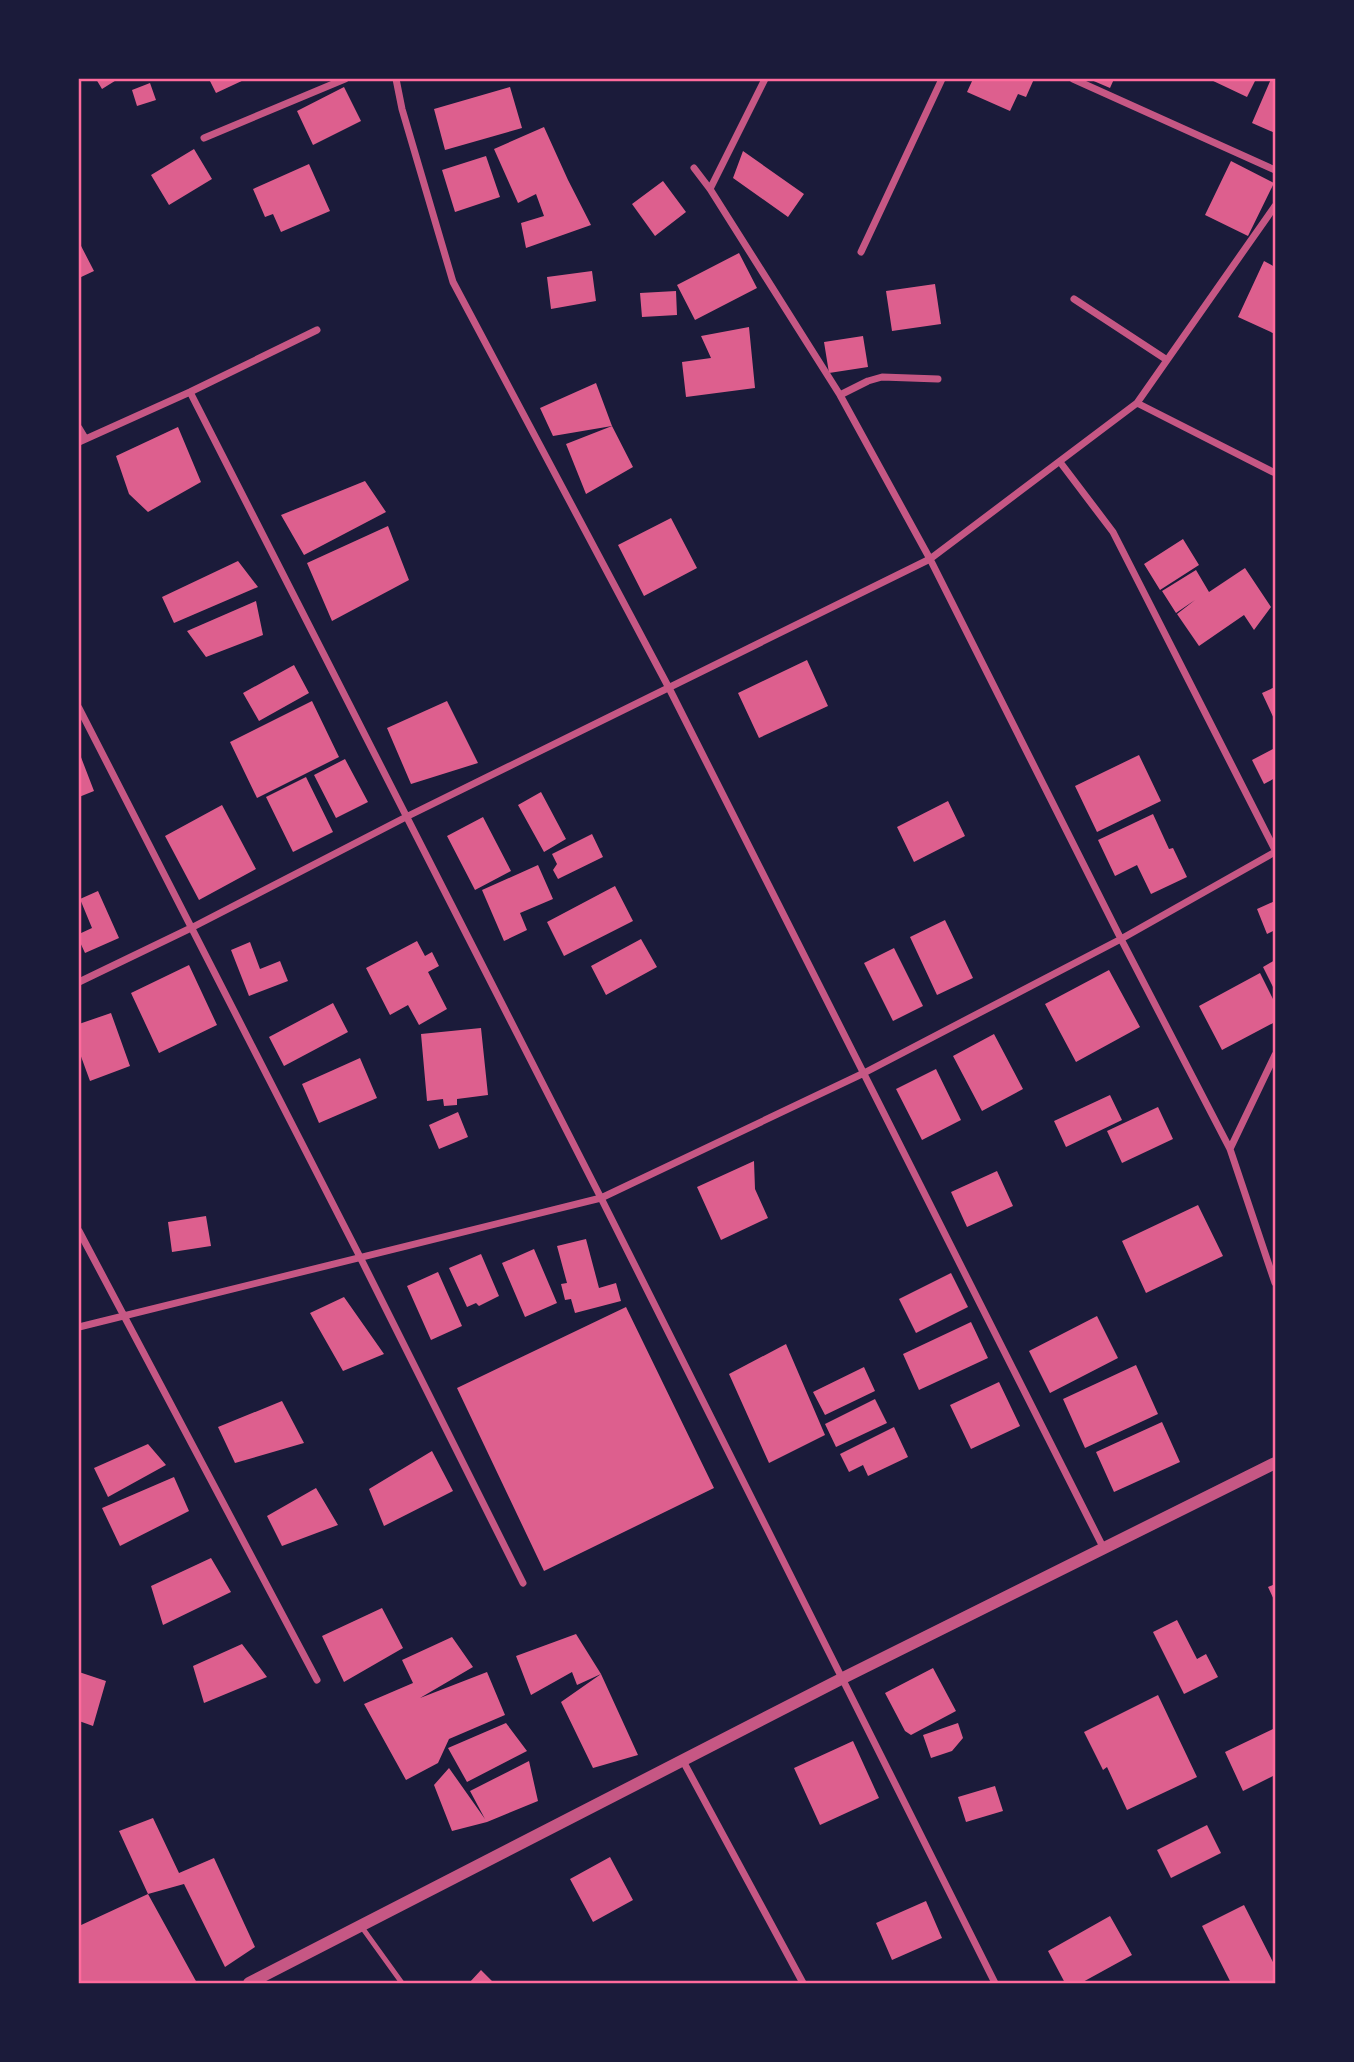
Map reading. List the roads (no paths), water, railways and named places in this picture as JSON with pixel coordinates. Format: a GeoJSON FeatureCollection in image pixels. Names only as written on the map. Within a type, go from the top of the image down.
{"type":"FeatureCollection","features":[{"type":"Feature","properties":{"kind":"street"},"geometry":{"type":"LineString","coordinates":[[204,138],[345,79]]}},
{"type":"Feature","properties":{"kind":"street"},"geometry":{"type":"LineString","coordinates":[[396,79],[402,109],[453,282],[669,688],[1104,1549]]}},
{"type":"Feature","properties":{"kind":"street"},"geometry":{"type":"LineString","coordinates":[[710,189],[765,79]]}},
{"type":"Feature","properties":{"kind":"street"},"geometry":{"type":"LineString","coordinates":[[861,252],[942,79]]}},
{"type":"Feature","properties":{"kind":"street"},"geometry":{"type":"LineString","coordinates":[[1073,79],[1275,170]]}},
{"type":"Feature","properties":{"kind":"street"},"geometry":{"type":"LineString","coordinates":[[694,168],[710,189],[840,396],[930,559],[1230,1149],[1275,1283]]}},
{"type":"Feature","properties":{"kind":"street"},"geometry":{"type":"LineString","coordinates":[[79,982],[191,928],[406,817],[930,559],[1137,403],[1275,206]]}},
{"type":"Feature","properties":{"kind":"street"},"geometry":{"type":"LineString","coordinates":[[1074,299],[1167,360]]}},
{"type":"Feature","properties":{"kind":"street"},"geometry":{"type":"LineString","coordinates":[[79,428],[82,440],[190,392],[317,330]]}},
{"type":"Feature","properties":{"kind":"street"},"geometry":{"type":"LineString","coordinates":[[840,396],[868,381],[882,377],[938,379]]}},
{"type":"Feature","properties":{"kind":"street"},"geometry":{"type":"LineString","coordinates":[[190,392],[601,1198],[995,1983]]}},
{"type":"Feature","properties":{"kind":"street"},"geometry":{"type":"LineString","coordinates":[[1137,403],[1275,473]]}},
{"type":"Feature","properties":{"kind":"street"},"geometry":{"type":"LineString","coordinates":[[79,1327],[601,1198],[864,1073],[1121,939],[1275,851],[1113,533],[1060,462]]}},
{"type":"Feature","properties":{"kind":"street"},"geometry":{"type":"LineString","coordinates":[[79,708],[360,1257],[523,1583]]}},
{"type":"Feature","properties":{"kind":"street"},"geometry":{"type":"LineString","coordinates":[[1230,1149],[1275,1055]]}},
{"type":"Feature","properties":{"kind":"street"},"geometry":{"type":"LineString","coordinates":[[79,1231],[317,1680]]}},
{"type":"Feature","properties":{"kind":"street"},"geometry":{"type":"LineString","coordinates":[[249,1983],[842,1678],[1275,1463]]}},
{"type":"Feature","properties":{"kind":"street"},"geometry":{"type":"LineString","coordinates":[[682,1761],[803,1983]]}},
{"type":"Feature","properties":{"kind":"lane"},"geometry":{"type":"LineString","coordinates":[[361,1926],[402,1983]]}}]}
